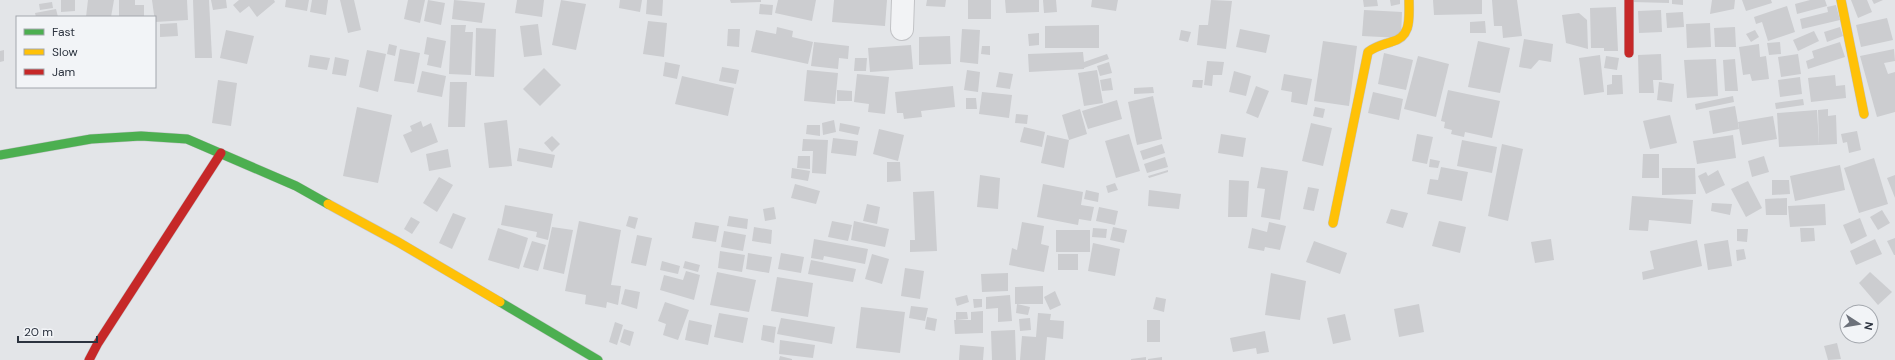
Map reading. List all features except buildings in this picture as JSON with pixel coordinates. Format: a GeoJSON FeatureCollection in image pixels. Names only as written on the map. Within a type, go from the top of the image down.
{"type":"FeatureCollection","features":[{"type":"Feature","properties":{"kind":"street"},"geometry":{"type":"LineString","coordinates":[[902,29],[903,0]]}},
{"type":"Feature","properties":{"kind":"street"},"geometry":{"type":"LineString","coordinates":[[1334,223],[1368,52],[1382,43],[1393,43],[1402,39],[1410,24],[1409,0]]}},
{"type":"Feature","properties":{"kind":"street"},"geometry":{"type":"LineString","coordinates":[[1629,0],[1629,53]]}},
{"type":"Feature","properties":{"kind":"street"},"geometry":{"type":"LineString","coordinates":[[1841,0],[1864,114]]}},
{"type":"Feature","properties":{"kind":"street"},"geometry":{"type":"LineString","coordinates":[[0,155],[91,139],[141,136],[187,139],[296,186],[398,242],[598,360]]}},
{"type":"Feature","properties":{"kind":"street"},"geometry":{"type":"LineString","coordinates":[[89,360],[102,336],[221,153]]}},
{"type":"Feature","properties":{"kind":"traffic: fast"},"geometry":{"type":"LineString","coordinates":[[0,155],[91,139],[141,136],[187,139],[296,186],[328,204]]}},
{"type":"Feature","properties":{"kind":"traffic: fast"},"geometry":{"type":"LineString","coordinates":[[500,302],[598,360]]}},
{"type":"Feature","properties":{"kind":"traffic: slow"},"geometry":{"type":"LineString","coordinates":[[1333,223],[1368,52],[1376,47],[1403,36],[1408,26],[1409,0]]}},
{"type":"Feature","properties":{"kind":"traffic: slow"},"geometry":{"type":"LineString","coordinates":[[1841,0],[1864,114]]}},
{"type":"Feature","properties":{"kind":"traffic: slow"},"geometry":{"type":"LineString","coordinates":[[328,204],[398,242],[500,302]]}},
{"type":"Feature","properties":{"kind":"traffic: jam"},"geometry":{"type":"LineString","coordinates":[[1629,0],[1629,53]]}},
{"type":"Feature","properties":{"kind":"traffic: jam"},"geometry":{"type":"LineString","coordinates":[[89,360],[98,343],[221,153]]}}]}
